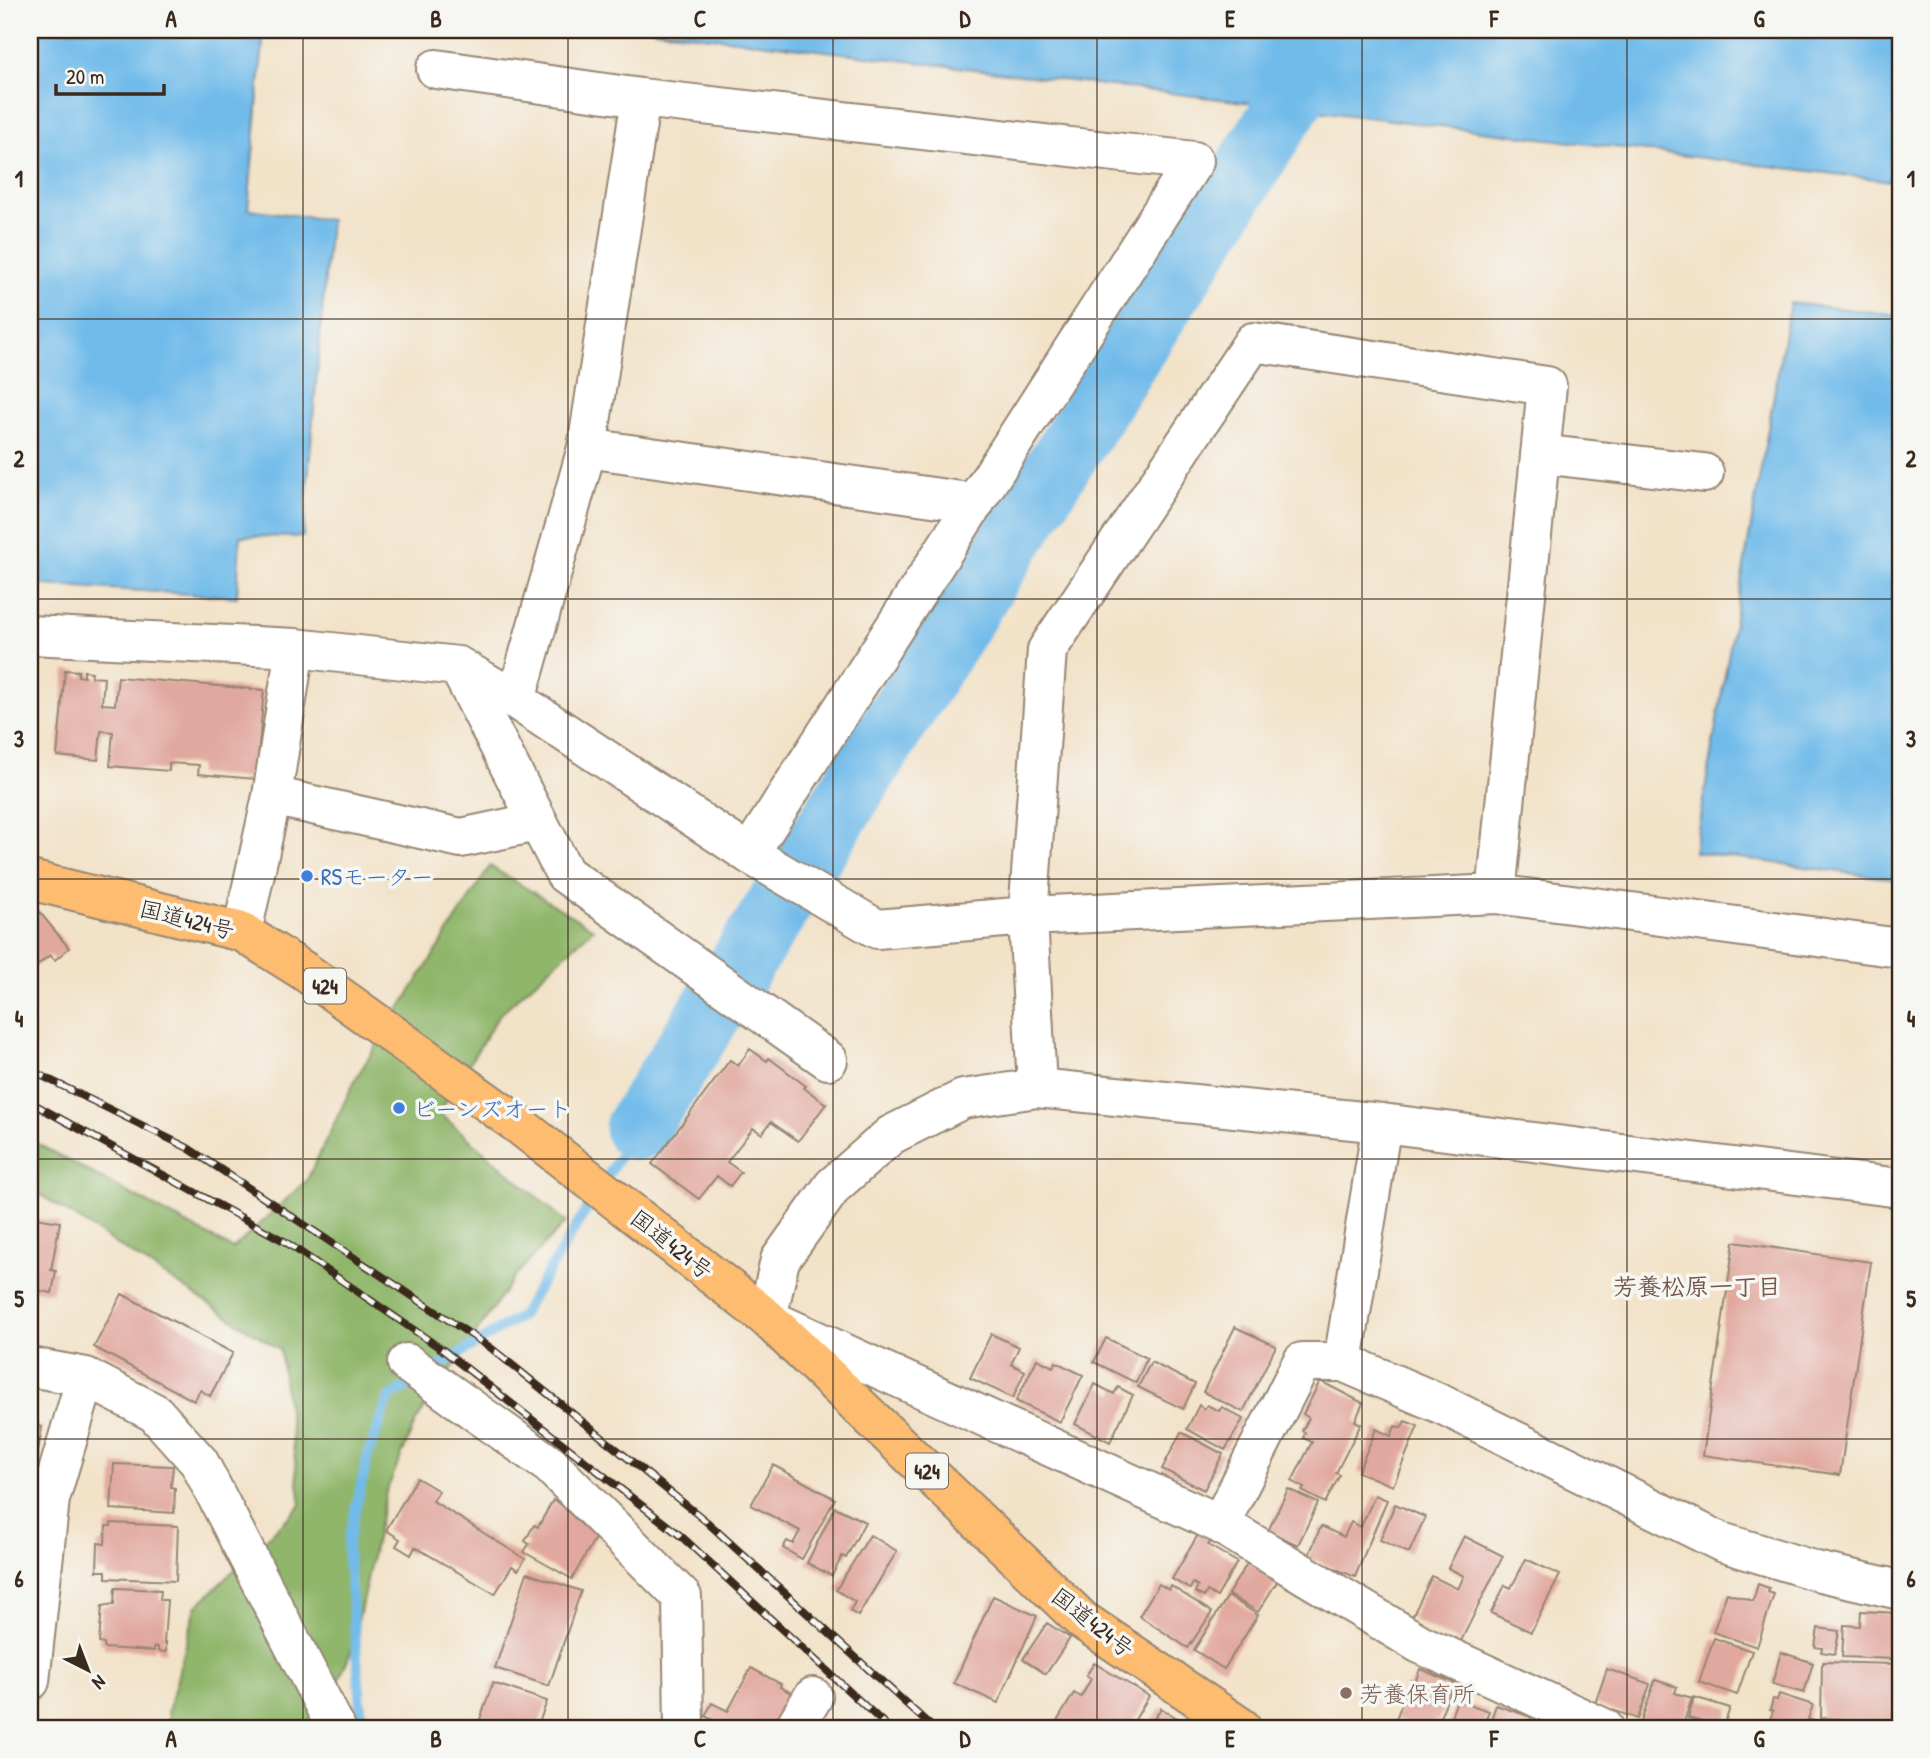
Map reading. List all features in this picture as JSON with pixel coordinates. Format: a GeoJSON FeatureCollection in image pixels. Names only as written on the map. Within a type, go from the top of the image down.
{"type":"FeatureCollection","features":[{"type":"Feature","properties":{"kind":"highway","name":"国道424号"},"geometry":{"type":"LineString","coordinates":[[30,880],[243,932],[315,979],[519,1125],[767,1318],[1082,1620],[1242,1728]]}},
{"type":"Feature","properties":{"kind":"street"},"geometry":{"type":"LineString","coordinates":[[436,69],[641,98],[1194,161],[750,854]]}},
{"type":"Feature","properties":{"kind":"street"},"geometry":{"type":"LineString","coordinates":[[516,700],[587,448],[641,98]]}},
{"type":"Feature","properties":{"kind":"street"},"geometry":{"type":"LineString","coordinates":[[1037,1088],[1028,916],[1046,650],[1253,342],[1547,386],[1496,894]]}},
{"type":"Feature","properties":{"kind":"street"},"geometry":{"type":"LineString","coordinates":[[587,448],[975,503]]}},
{"type":"Feature","properties":{"kind":"street"},"geometry":{"type":"LineString","coordinates":[[1540,454],[1704,472]]}},
{"type":"Feature","properties":{"kind":"street"},"geometry":{"type":"LineString","coordinates":[[30,635],[295,648],[458,666],[516,700],[750,854],[877,929],[1028,916],[1496,894],[1900,948]]}},
{"type":"Feature","properties":{"kind":"street"},"geometry":{"type":"LineString","coordinates":[[243,932],[272,796],[295,648]]}},
{"type":"Feature","properties":{"kind":"street"},"geometry":{"type":"LineString","coordinates":[[458,666],[565,874],[828,1060]]}},
{"type":"Feature","properties":{"kind":"street"},"geometry":{"type":"LineString","coordinates":[[272,796],[461,838],[537,822]]}},
{"type":"Feature","properties":{"kind":"street"},"geometry":{"type":"LineString","coordinates":[[1604,1728],[1420,1644],[1220,1524],[767,1318],[780,1260],[833,1186],[891,1135],[963,1100],[1037,1088],[1382,1123],[1900,1188]]}},
{"type":"Feature","properties":{"kind":"street"},"geometry":{"type":"LineString","coordinates":[[1343,1362],[1382,1123]]}},
{"type":"Feature","properties":{"kind":"street"},"geometry":{"type":"LineString","coordinates":[[1220,1524],[1302,1362],[1343,1362],[1443,1405],[1721,1542],[1816,1571],[1900,1590]]}},
{"type":"Feature","properties":{"kind":"street"},"geometry":{"type":"LineString","coordinates":[[407,1363],[550,1465],[682,1597],[684,1728]]}},
{"type":"Feature","properties":{"kind":"street"},"geometry":{"type":"LineString","coordinates":[[30,1367],[86,1377],[155,1413],[199,1462],[336,1728]]}},
{"type":"Feature","properties":{"kind":"street"},"geometry":{"type":"LineString","coordinates":[[30,1681],[50,1499],[86,1377]]}},
{"type":"Feature","properties":{"kind":"green space"},"geometry":{"type":"Polygon","coordinates":[[[490,866],[593,929],[499,1015],[439,1113],[566,1222],[515,1276],[416,1421],[386,1492],[352,1649],[319,1728],[171,1728],[168,1712],[196,1607],[301,1505],[280,1350],[30,1188],[30,1140],[233,1249],[307,1180],[356,1078],[490,866]]]}},
{"type":"Feature","properties":{"kind":"water"},"geometry":{"type":"Polygon","coordinates":[[[30,30],[264,30],[248,209],[330,220],[303,537],[240,536],[237,597],[30,584],[30,30]]]}},
{"type":"Feature","properties":{"kind":"water"},"geometry":{"type":"Polygon","coordinates":[[[653,30],[1900,30],[1900,182],[653,30]]]}},
{"type":"Feature","properties":{"kind":"water"},"geometry":{"type":"Polygon","coordinates":[[[1790,303],[1900,315],[1900,880],[1694,852],[1790,303]]]}},
{"type":"Feature","properties":{"kind":"building"},"geometry":{"type":"Polygon","coordinates":[[[65,670],[78,671],[78,676],[84,677],[84,671],[92,672],[91,677],[104,678],[102,704],[115,705],[118,677],[264,690],[256,779],[198,774],[199,765],[169,763],[169,771],[110,766],[113,732],[101,731],[98,760],[57,756],[65,670]]]}},
{"type":"Feature","properties":{"kind":"building"},"geometry":{"type":"Polygon","coordinates":[[[37,909],[69,948],[55,960],[50,955],[30,971],[30,915],[37,909]]]}},
{"type":"Feature","properties":{"kind":"building"},"geometry":{"type":"Polygon","coordinates":[[[750,1049],[767,1061],[769,1058],[826,1104],[798,1141],[771,1122],[762,1134],[753,1128],[727,1162],[741,1172],[730,1186],[717,1176],[699,1199],[652,1164],[730,1060],[738,1066],[750,1049]]]}},
{"type":"Feature","properties":{"kind":"building"},"geometry":{"type":"Polygon","coordinates":[[[30,1217],[60,1222],[51,1270],[56,1271],[52,1293],[30,1289],[30,1217]]]}},
{"type":"Feature","properties":{"kind":"building"},"geometry":{"type":"Polygon","coordinates":[[[1734,1242],[1871,1262],[1840,1475],[1703,1455],[1734,1242]]]}},
{"type":"Feature","properties":{"kind":"building"},"geometry":{"type":"Polygon","coordinates":[[[122,1294],[233,1353],[210,1396],[200,1390],[194,1401],[94,1347],[122,1294]]]}},
{"type":"Feature","properties":{"kind":"building"},"geometry":{"type":"Polygon","coordinates":[[[1235,1327],[1276,1346],[1243,1412],[1203,1392],[1235,1327]]]}},
{"type":"Feature","properties":{"kind":"building"},"geometry":{"type":"Polygon","coordinates":[[[991,1334],[1019,1347],[1011,1364],[1025,1371],[1013,1398],[970,1378],[991,1334]]]}},
{"type":"Feature","properties":{"kind":"building"},"geometry":{"type":"Polygon","coordinates":[[[1106,1338],[1147,1358],[1136,1383],[1094,1362],[1106,1338]]]}},
{"type":"Feature","properties":{"kind":"building"},"geometry":{"type":"Polygon","coordinates":[[[1037,1359],[1053,1367],[1056,1362],[1083,1375],[1060,1422],[1016,1401],[1037,1359]]]}},
{"type":"Feature","properties":{"kind":"building"},"geometry":{"type":"Polygon","coordinates":[[[1151,1362],[1195,1384],[1183,1409],[1138,1387],[1151,1362]]]}},
{"type":"Feature","properties":{"kind":"building"},"geometry":{"type":"Polygon","coordinates":[[[1320,1381],[1363,1403],[1355,1421],[1361,1424],[1336,1473],[1340,1475],[1325,1503],[1302,1491],[1304,1488],[1292,1481],[1312,1442],[1303,1438],[1305,1433],[1302,1431],[1309,1418],[1303,1414],[1320,1381]]]}},
{"type":"Feature","properties":{"kind":"building"},"geometry":{"type":"Polygon","coordinates":[[[1095,1384],[1114,1394],[1118,1387],[1133,1395],[1110,1442],[1075,1424],[1095,1384]]]}},
{"type":"Feature","properties":{"kind":"building"},"geometry":{"type":"Polygon","coordinates":[[[1199,1405],[1204,1409],[1207,1405],[1219,1411],[1222,1407],[1243,1419],[1225,1450],[1187,1429],[1199,1405]]]}},
{"type":"Feature","properties":{"kind":"building"},"geometry":{"type":"Polygon","coordinates":[[[1405,1421],[1418,1426],[1393,1486],[1358,1472],[1376,1429],[1391,1436],[1395,1426],[1401,1428],[1405,1421]]]}},
{"type":"Feature","properties":{"kind":"building"},"geometry":{"type":"Polygon","coordinates":[[[30,1424],[42,1427],[37,1458],[30,1456],[30,1424]]]}},
{"type":"Feature","properties":{"kind":"building"},"geometry":{"type":"Polygon","coordinates":[[[1181,1432],[1223,1454],[1204,1490],[1162,1469],[1181,1432]]]}},
{"type":"Feature","properties":{"kind":"building"},"geometry":{"type":"Polygon","coordinates":[[[114,1464],[173,1466],[171,1487],[175,1488],[174,1513],[111,1509],[114,1464]]]}},
{"type":"Feature","properties":{"kind":"building"},"geometry":{"type":"Polygon","coordinates":[[[773,1465],[835,1499],[802,1559],[783,1548],[787,1541],[793,1544],[800,1531],[751,1505],[773,1465]]]}},
{"type":"Feature","properties":{"kind":"building"},"geometry":{"type":"Polygon","coordinates":[[[417,1478],[439,1491],[433,1501],[525,1559],[518,1570],[512,1566],[495,1594],[415,1547],[411,1555],[396,1546],[400,1539],[386,1530],[417,1478]]]}},
{"type":"Feature","properties":{"kind":"building"},"geometry":{"type":"Polygon","coordinates":[[[1288,1489],[1318,1503],[1298,1545],[1268,1531],[1288,1489]]]}},
{"type":"Feature","properties":{"kind":"building"},"geometry":{"type":"Polygon","coordinates":[[[1375,1495],[1387,1500],[1355,1577],[1308,1557],[1321,1526],[1344,1537],[1351,1522],[1361,1527],[1375,1495]]]}},
{"type":"Feature","properties":{"kind":"building"},"geometry":{"type":"Polygon","coordinates":[[[553,1500],[584,1518],[599,1531],[572,1579],[524,1552],[529,1544],[525,1541],[534,1525],[538,1527],[553,1500]]]}},
{"type":"Feature","properties":{"kind":"building"},"geometry":{"type":"Polygon","coordinates":[[[1395,1504],[1425,1517],[1409,1553],[1380,1540],[1395,1504]]]}},
{"type":"Feature","properties":{"kind":"building"},"geometry":{"type":"Polygon","coordinates":[[[835,1507],[865,1522],[846,1558],[842,1556],[832,1576],[807,1563],[835,1507]]]}},
{"type":"Feature","properties":{"kind":"building"},"geometry":{"type":"Polygon","coordinates":[[[111,1523],[178,1526],[176,1581],[106,1578],[106,1571],[97,1571],[98,1543],[105,1544],[106,1526],[111,1526],[111,1523]]]}},
{"type":"Feature","properties":{"kind":"building"},"geometry":{"type":"Polygon","coordinates":[[[1199,1533],[1211,1541],[1208,1545],[1237,1562],[1217,1597],[1207,1591],[1204,1597],[1195,1592],[1198,1586],[1193,1583],[1190,1589],[1172,1579],[1199,1533]]]}},
{"type":"Feature","properties":{"kind":"building"},"geometry":{"type":"Polygon","coordinates":[[[870,1535],[897,1551],[858,1616],[850,1611],[855,1602],[836,1590],[870,1535]]]}},
{"type":"Feature","properties":{"kind":"building"},"geometry":{"type":"Polygon","coordinates":[[[1464,1536],[1503,1556],[1460,1643],[1411,1619],[1432,1576],[1458,1589],[1464,1576],[1448,1568],[1464,1536]]]}},
{"type":"Feature","properties":{"kind":"building"},"geometry":{"type":"Polygon","coordinates":[[[1526,1559],[1560,1575],[1531,1632],[1491,1613],[1505,1585],[1511,1588],[1526,1559]]]}},
{"type":"Feature","properties":{"kind":"building"},"geometry":{"type":"Polygon","coordinates":[[[1248,1562],[1278,1580],[1258,1612],[1228,1594],[1248,1562]]]}},
{"type":"Feature","properties":{"kind":"building"},"geometry":{"type":"Polygon","coordinates":[[[527,1573],[581,1591],[549,1686],[495,1668],[527,1573]]]}},
{"type":"Feature","properties":{"kind":"building"},"geometry":{"type":"Polygon","coordinates":[[[1159,1584],[1169,1590],[1171,1586],[1212,1612],[1188,1648],[1139,1616],[1159,1584]]]}},
{"type":"Feature","properties":{"kind":"building"},"geometry":{"type":"Polygon","coordinates":[[[1758,1584],[1769,1588],[1768,1592],[1774,1594],[1757,1647],[1713,1632],[1727,1593],[1753,1601],[1758,1584]]]}},
{"type":"Feature","properties":{"kind":"building"},"geometry":{"type":"Polygon","coordinates":[[[115,1588],[161,1590],[160,1600],[167,1600],[164,1643],[166,1642],[166,1652],[158,1651],[158,1647],[154,1647],[154,1651],[104,1648],[104,1644],[99,1643],[102,1606],[114,1604],[115,1588]]]}},
{"type":"Feature","properties":{"kind":"building"},"geometry":{"type":"Polygon","coordinates":[[[993,1596],[1037,1616],[998,1703],[954,1683],[993,1596]]]}},
{"type":"Feature","properties":{"kind":"building"},"geometry":{"type":"Polygon","coordinates":[[[1228,1596],[1258,1615],[1224,1669],[1194,1650],[1228,1596]]]}},
{"type":"Feature","properties":{"kind":"building"},"geometry":{"type":"Polygon","coordinates":[[[1861,1611],[1898,1613],[1895,1659],[1842,1657],[1844,1625],[1860,1626],[1861,1611]]]}},
{"type":"Feature","properties":{"kind":"building"},"geometry":{"type":"Polygon","coordinates":[[[1047,1623],[1070,1638],[1046,1674],[1023,1659],[1047,1623]]]}},
{"type":"Feature","properties":{"kind":"building"},"geometry":{"type":"Polygon","coordinates":[[[1818,1628],[1839,1631],[1835,1654],[1821,1652],[1822,1648],[1815,1647],[1818,1628]]]}},
{"type":"Feature","properties":{"kind":"building"},"geometry":{"type":"Polygon","coordinates":[[[1714,1638],[1752,1651],[1737,1695],[1699,1682],[1714,1638]]]}},
{"type":"Feature","properties":{"kind":"building"},"geometry":{"type":"Polygon","coordinates":[[[1781,1652],[1813,1663],[1804,1693],[1772,1684],[1781,1652]]]}},
{"type":"Feature","properties":{"kind":"building"},"geometry":{"type":"Polygon","coordinates":[[[1822,1662],[1895,1664],[1893,1726],[1840,1724],[1840,1719],[1821,1718],[1822,1662]]]}},
{"type":"Feature","properties":{"kind":"building"},"geometry":{"type":"Polygon","coordinates":[[[1094,1663],[1149,1696],[1130,1728],[1113,1728],[1103,1722],[1099,1728],[1063,1728],[1056,1723],[1074,1693],[1081,1697],[1091,1679],[1086,1676],[1094,1663]]]}},
{"type":"Feature","properties":{"kind":"building"},"geometry":{"type":"Polygon","coordinates":[[[751,1668],[781,1684],[780,1687],[793,1694],[782,1728],[709,1728],[713,1720],[705,1716],[712,1703],[728,1711],[751,1668]]]}},
{"type":"Feature","properties":{"kind":"building"},"geometry":{"type":"Polygon","coordinates":[[[1420,1669],[1454,1683],[1438,1722],[1434,1721],[1432,1728],[1421,1728],[1396,1719],[1411,1680],[1415,1682],[1420,1669]]]}},
{"type":"Feature","properties":{"kind":"building"},"geometry":{"type":"Polygon","coordinates":[[[1607,1669],[1650,1684],[1638,1719],[1595,1704],[1607,1669]]]}},
{"type":"Feature","properties":{"kind":"building"},"geometry":{"type":"Polygon","coordinates":[[[1655,1680],[1677,1687],[1675,1693],[1692,1698],[1682,1728],[1661,1728],[1641,1722],[1655,1680]]]}},
{"type":"Feature","properties":{"kind":"building"},"geometry":{"type":"Polygon","coordinates":[[[493,1683],[547,1701],[537,1728],[477,1728],[493,1683]]]}},
{"type":"Feature","properties":{"kind":"building"},"geometry":{"type":"Polygon","coordinates":[[[1779,1694],[1813,1705],[1808,1719],[1816,1722],[1814,1728],[1777,1728],[1768,1725],[1773,1711],[1770,1710],[1773,1699],[1777,1700],[1779,1694]]]}},
{"type":"Feature","properties":{"kind":"building"},"geometry":{"type":"Polygon","coordinates":[[[1694,1697],[1730,1708],[1723,1728],[1704,1728],[1706,1723],[1688,1718],[1694,1697]]]}},
{"type":"Feature","properties":{"kind":"building"},"geometry":{"type":"Polygon","coordinates":[[[1457,1700],[1489,1711],[1482,1728],[1447,1728],[1457,1700]]]}},
{"type":"Feature","properties":{"kind":"building"},"geometry":{"type":"Polygon","coordinates":[[[1496,1705],[1531,1717],[1530,1721],[1533,1722],[1530,1728],[1488,1728],[1496,1705]]]}},
{"type":"Feature","properties":{"kind":"building"},"geometry":{"type":"Polygon","coordinates":[[[1161,1708],[1193,1728],[1148,1728],[1161,1708]]]}},
{"type":"Feature","properties":{"kind":"waterway"},"geometry":{"type":"LineString","coordinates":[[637,1128],[1296,92]]}},
{"type":"Feature","properties":{"kind":"waterway"},"geometry":{"type":"LineString","coordinates":[[431,1371],[521,1316],[637,1128]]}},
{"type":"Feature","properties":{"kind":"waterway"},"geometry":{"type":"LineString","coordinates":[[361,1728],[347,1546],[368,1455],[389,1397],[418,1380]]}},
{"type":"Feature","properties":{"kind":"railway"},"geometry":{"type":"LineString","coordinates":[[30,1070],[188,1148],[491,1348],[707,1522],[933,1728]]}},
{"type":"Feature","properties":{"kind":"railway"},"geometry":{"type":"LineString","coordinates":[[30,1102],[284,1241],[443,1350],[682,1537],[889,1728]]}},
{"type":"Feature","properties":{"kind":"place","name":"RSモーター"},"geometry":{"type":"Point","coordinates":[307,876]}},
{"type":"Feature","properties":{"kind":"place","name":"ビーンズオート"},"geometry":{"type":"Point","coordinates":[399,1108]}},
{"type":"Feature","properties":{"kind":"place","name":"芳養保育所"},"geometry":{"type":"Point","coordinates":[1346,1693]}},
{"type":"Feature","properties":{"kind":"district","name":"芳養松原一丁目"},"geometry":{"type":"Point","coordinates":[1697,1286]}}]}
